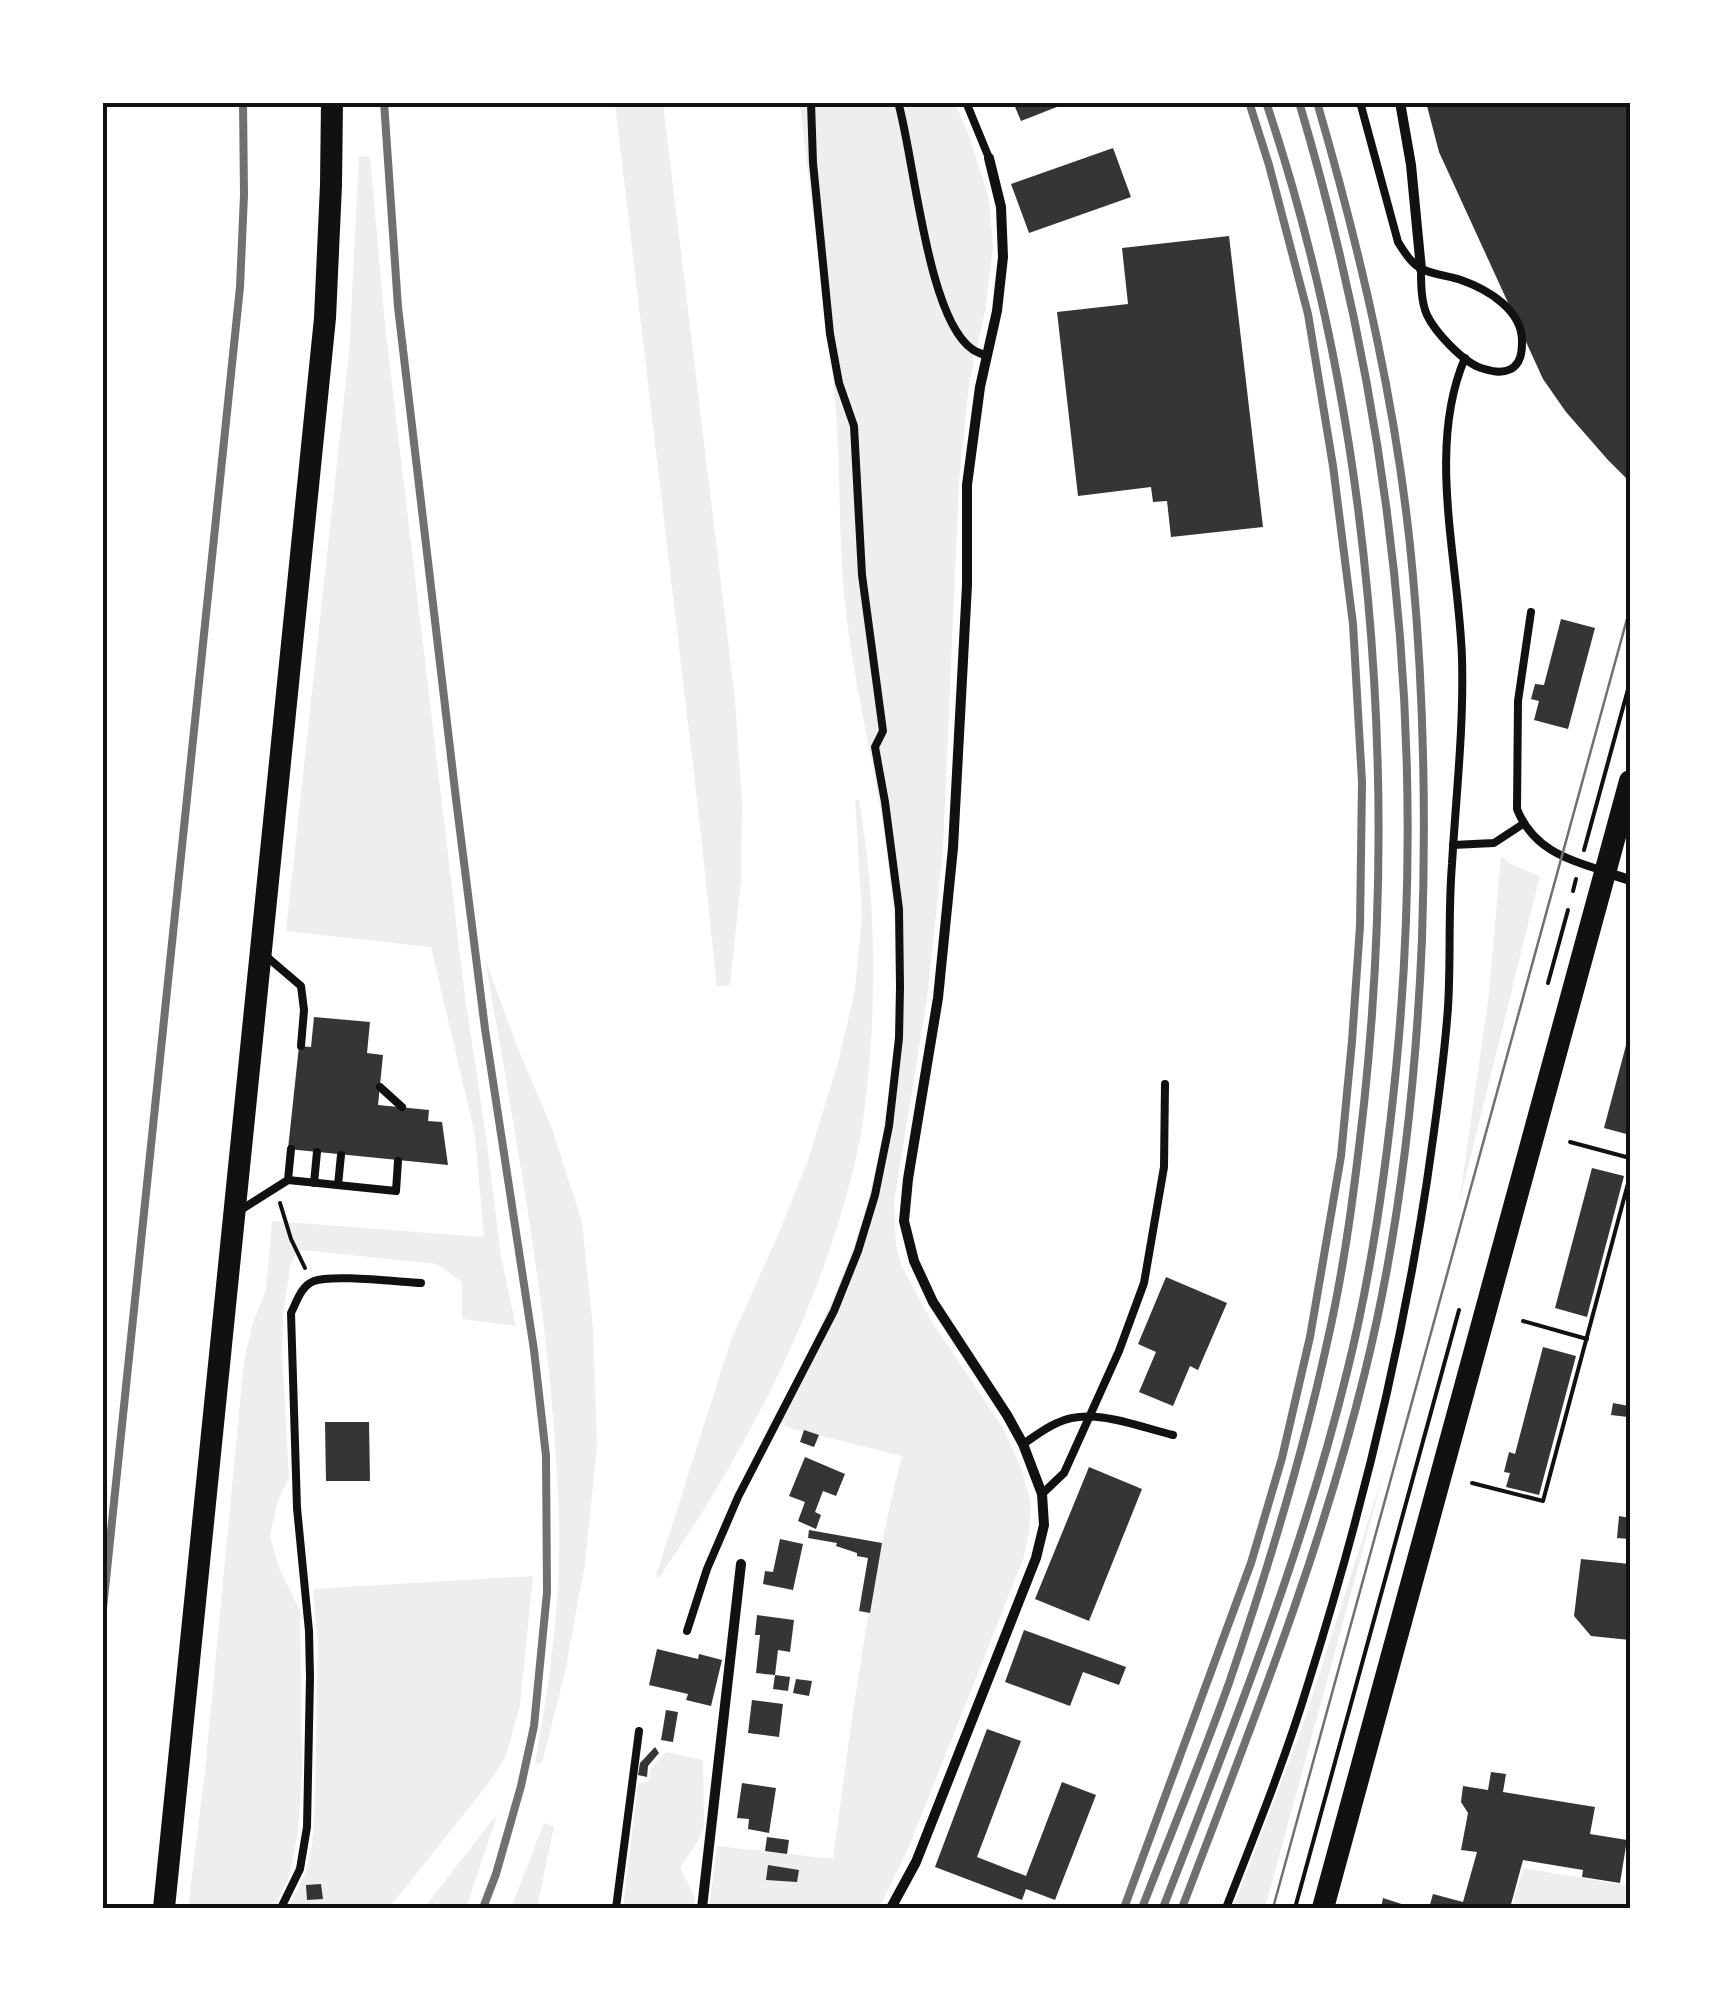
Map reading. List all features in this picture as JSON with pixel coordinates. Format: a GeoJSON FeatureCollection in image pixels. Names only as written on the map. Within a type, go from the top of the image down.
{"type":"FeatureCollection","features":[{"type":"Feature","properties":{"kind":"main road"},"geometry":{"type":"LineString","coordinates":[[164,1908],[324,318],[332,102]]}},
{"type":"Feature","properties":{"kind":"main road"},"geometry":{"type":"LineString","coordinates":[[1323,1908],[1630,781]]}},
{"type":"Feature","properties":{"kind":"street"},"geometry":{"type":"LineString","coordinates":[[1400,102],[1411,165],[1421,269]]}},
{"type":"Feature","properties":{"kind":"street"},"geometry":{"type":"LineString","coordinates":[[892,1908],[916,1862],[1036,1558],[1044,1525],[1042,1494],[1023,1444],[933,1302],[914,1261],[904,1222],[938,998],[953,848],[967,585],[967,485],[1003,257],[1001,206],[990,158]]}},
{"type":"Feature","properties":{"kind":"street"},"geometry":{"type":"LineString","coordinates":[[1606,872],[1630,880]]}},
{"type":"Feature","properties":{"kind":"street"},"geometry":{"type":"LineString","coordinates":[[702,1908],[742,1564]]}},
{"type":"Feature","properties":{"kind":"lane"},"geometry":{"type":"LineString","coordinates":[[688,1631],[707,1569],[738,1497],[827,1325],[858,1251],[889,1126],[898,1038],[899,909],[876,748],[882,731],[862,575],[854,426],[830,334],[811,102]]}},
{"type":"Feature","properties":{"kind":"lane"},"geometry":{"type":"LineString","coordinates":[[898,102],[922,228],[940,294],[956,330],[970,349],[986,356]]}},
{"type":"Feature","properties":{"kind":"lane"},"geometry":{"type":"LineString","coordinates":[[966,102],[990,158]]}},
{"type":"Feature","properties":{"kind":"lane"},"geometry":{"type":"LineString","coordinates":[[1360,102],[1398,242],[1421,269],[1485,290],[1511,311],[1522,333],[1522,353],[1517,364],[1507,371],[1494,372],[1474,365],[1448,344],[1426,314],[1421,269]]}},
{"type":"Feature","properties":{"kind":"lane"},"geometry":{"type":"LineString","coordinates":[[1226,1908],[1308,1687],[1354,1535],[1400,1337],[1417,1244],[1448,1006],[1462,658],[1448,488],[1448,428],[1465,358]]}},
{"type":"Feature","properties":{"kind":"lane"},"geometry":{"type":"LineString","coordinates":[[1530,612],[1518,720],[1517,810],[1534,838],[1547,848],[1606,872]]}},
{"type":"Feature","properties":{"kind":"lane"},"geometry":{"type":"LineString","coordinates":[[1453,844],[1494,843],[1523,824]]}},
{"type":"Feature","properties":{"kind":"lane"},"geometry":{"type":"LineString","coordinates":[[262,952],[301,986],[301,1046]]}},
{"type":"Feature","properties":{"kind":"lane"},"geometry":{"type":"LineString","coordinates":[[1042,1494],[1064,1473],[1119,1351],[1144,1282],[1164,1167],[1165,1084]]}},
{"type":"Feature","properties":{"kind":"lane"},"geometry":{"type":"LineString","coordinates":[[380,1087],[402,1107]]}},
{"type":"Feature","properties":{"kind":"lane"},"geometry":{"type":"LineString","coordinates":[[288,1180],[290,1150]]}},
{"type":"Feature","properties":{"kind":"lane"},"geometry":{"type":"LineString","coordinates":[[314,1183],[316,1152]]}},
{"type":"Feature","properties":{"kind":"lane"},"geometry":{"type":"LineString","coordinates":[[338,1185],[341,1155]]}},
{"type":"Feature","properties":{"kind":"lane"},"geometry":{"type":"LineString","coordinates":[[235,1213],[288,1180],[396,1191],[398,1161]]}},
{"type":"Feature","properties":{"kind":"lane"},"geometry":{"type":"LineString","coordinates":[[282,1908],[300,1868],[307,1827],[310,1631],[297,1508],[291,1313],[300,1292],[312,1281],[330,1278],[421,1283]]}},
{"type":"Feature","properties":{"kind":"lane"},"geometry":{"type":"LineString","coordinates":[[1023,1444],[1060,1420],[1089,1416],[1173,1435]]}},
{"type":"Feature","properties":{"kind":"lane"},"geometry":{"type":"LineString","coordinates":[[616,1908],[638,1730]]}},
{"type":"Feature","properties":{"kind":"path"},"geometry":{"type":"LineString","coordinates":[[1573,891],[1630,682]]}},
{"type":"Feature","properties":{"kind":"path"},"geometry":{"type":"LineString","coordinates":[[1547,987],[1568,910]]}},
{"type":"Feature","properties":{"kind":"path"},"geometry":{"type":"LineString","coordinates":[[1570,1142],[1630,1158]]}},
{"type":"Feature","properties":{"kind":"path"},"geometry":{"type":"LineString","coordinates":[[1472,1482],[1542,1501],[1630,1176]]}},
{"type":"Feature","properties":{"kind":"path"},"geometry":{"type":"LineString","coordinates":[[274,1189],[290,1239],[312,1281]]}},
{"type":"Feature","properties":{"kind":"path"},"geometry":{"type":"LineString","coordinates":[[1295,1908],[1460,1308]]}},
{"type":"Feature","properties":{"kind":"path"},"geometry":{"type":"LineString","coordinates":[[1522,1322],[1586,1338]]}},
{"type":"Feature","properties":{"kind":"shaded area"},"geometry":{"type":"Polygon","coordinates":[[[615,103],[663,103],[735,699],[742,803],[741,882],[730,985],[717,987],[698,808],[615,103]]]}},
{"type":"Feature","properties":{"kind":"shaded area"},"geometry":{"type":"Polygon","coordinates":[[[800,103],[955,103],[989,199],[993,247],[985,311],[969,384],[959,482],[943,849],[927,998],[894,1203],[901,1265],[932,1322],[1003,1428],[1022,1470],[1031,1505],[1024,1557],[908,1849],[879,1908],[709,1908],[717,1846],[833,1859],[870,1606],[902,1456],[786,1427],[776,1417],[835,1293],[865,1212],[884,1126],[897,992],[885,837],[847,618],[834,389],[800,103]]]}},
{"type":"Feature","properties":{"kind":"shaded area"},"geometry":{"type":"Polygon","coordinates":[[[359,156],[370,157],[385,325],[465,997],[501,1257],[516,1326],[462,1319],[462,1282],[437,1264],[302,1250],[296,1253],[283,1313],[289,1478],[278,1500],[270,1536],[279,1569],[300,1610],[302,1771],[298,1831],[290,1874],[274,1908],[188,1908],[244,1361],[266,1290],[272,1221],[484,1237],[475,1135],[431,947],[286,931],[349,353],[359,156]]]}},
{"type":"Feature","properties":{"kind":"shaded area"},"geometry":{"type":"Polygon","coordinates":[[[855,800],[859,800],[867,861],[873,950],[871,1041],[857,1154],[823,1267],[778,1375],[722,1479],[659,1578],[656,1576],[731,1340],[807,1163],[838,1063],[855,990],[862,915],[855,800]]]}},
{"type":"Feature","properties":{"kind":"shaded area"},"geometry":{"type":"Polygon","coordinates":[[[1501,856],[1540,876],[1459,1204],[1489,994],[1501,856]]]}},
{"type":"Feature","properties":{"kind":"shaded area"},"geometry":{"type":"Polygon","coordinates":[[[485,959],[552,1129],[582,1222],[593,1328],[597,1446],[585,1564],[565,1672],[542,1763],[535,1764],[556,1614],[556,1452],[532,1240],[485,959]]]}},
{"type":"Feature","properties":{"kind":"shaded area"},"geometry":{"type":"Polygon","coordinates":[[[1386,1465],[1265,1908],[1233,1908],[1303,1725],[1386,1465]]]}},
{"type":"Feature","properties":{"kind":"shaded area"},"geometry":{"type":"Polygon","coordinates":[[[533,1576],[520,1705],[506,1756],[487,1785],[389,1908],[288,1908],[305,1874],[312,1846],[318,1644],[313,1589],[533,1576]]]}},
{"type":"Feature","properties":{"kind":"shaded area"},"geometry":{"type":"Polygon","coordinates":[[[666,1752],[703,1760],[704,1828],[680,1867],[695,1898],[694,1908],[623,1908],[638,1783],[648,1782],[651,1768],[666,1752]]]}},
{"type":"Feature","properties":{"kind":"shaded area"},"geometry":{"type":"Polygon","coordinates":[[[498,1813],[466,1908],[424,1908],[498,1813]]]}},
{"type":"Feature","properties":{"kind":"shaded area"},"geometry":{"type":"Polygon","coordinates":[[[544,1823],[554,1827],[537,1908],[511,1908],[544,1823]]]}},
{"type":"Feature","properties":{"kind":"shaded area"},"geometry":{"type":"Polygon","coordinates":[[[1523,1868],[1630,1886],[1630,1908],[1512,1908],[1523,1868]]]}},
{"type":"Feature","properties":{"kind":"building"},"geometry":{"type":"Polygon","coordinates":[[[1013,102],[1067,102],[1067,103],[1021,121],[1013,102]]]}},
{"type":"Feature","properties":{"kind":"building"},"geometry":{"type":"Polygon","coordinates":[[[1426,102],[1630,102],[1630,482],[1566,412],[1543,379],[1439,152],[1426,102]]]}},
{"type":"Feature","properties":{"kind":"building"},"geometry":{"type":"Polygon","coordinates":[[[1113,148],[1131,197],[1029,233],[1011,184],[1113,148]]]}},
{"type":"Feature","properties":{"kind":"building"},"geometry":{"type":"Polygon","coordinates":[[[1229,236],[1263,527],[1171,537],[1167,501],[1153,502],[1151,487],[1078,496],[1057,312],[1128,304],[1122,248],[1229,236]]]}},
{"type":"Feature","properties":{"kind":"building"},"geometry":{"type":"Polygon","coordinates":[[[1561,619],[1595,628],[1568,729],[1534,720],[1539,701],[1531,699],[1535,684],[1544,685],[1561,619]]]}},
{"type":"Feature","properties":{"kind":"building"},"geometry":{"type":"Polygon","coordinates":[[[314,1017],[370,1022],[367,1053],[383,1055],[378,1105],[429,1110],[428,1121],[442,1122],[448,1165],[288,1149],[299,1046],[311,1047],[314,1017]]]}},
{"type":"Feature","properties":{"kind":"building"},"geometry":{"type":"Polygon","coordinates":[[[1630,1035],[1630,1135],[1604,1128],[1630,1035]]]}},
{"type":"Feature","properties":{"kind":"building"},"geometry":{"type":"Polygon","coordinates":[[[1592,1168],[1624,1176],[1587,1317],[1555,1308],[1592,1168]]]}},
{"type":"Feature","properties":{"kind":"building"},"geometry":{"type":"Polygon","coordinates":[[[1166,1277],[1227,1303],[1198,1370],[1190,1366],[1173,1406],[1139,1392],[1156,1352],[1138,1344],[1166,1277]]]}},
{"type":"Feature","properties":{"kind":"building"},"geometry":{"type":"Polygon","coordinates":[[[1543,1347],[1576,1356],[1539,1495],[1506,1487],[1510,1473],[1504,1472],[1509,1452],[1515,1454],[1543,1347]]]}},
{"type":"Feature","properties":{"kind":"building"},"geometry":{"type":"Polygon","coordinates":[[[1613,1403],[1629,1406],[1628,1417],[1611,1415],[1613,1403]]]}},
{"type":"Feature","properties":{"kind":"building"},"geometry":{"type":"Polygon","coordinates":[[[325,1422],[369,1422],[370,1481],[326,1481],[325,1422]]]}},
{"type":"Feature","properties":{"kind":"building"},"geometry":{"type":"Polygon","coordinates":[[[804,1430],[819,1435],[814,1447],[800,1442],[804,1430]]]}},
{"type":"Feature","properties":{"kind":"building"},"geometry":{"type":"Polygon","coordinates":[[[805,1457],[845,1474],[836,1496],[823,1491],[815,1512],[821,1515],[816,1529],[798,1521],[805,1502],[789,1496],[805,1457]]]}},
{"type":"Feature","properties":{"kind":"building"},"geometry":{"type":"Polygon","coordinates":[[[1089,1467],[1142,1489],[1089,1621],[1035,1599],[1089,1467]]]}},
{"type":"Feature","properties":{"kind":"building"},"geometry":{"type":"Polygon","coordinates":[[[1619,1516],[1630,1518],[1630,1539],[1617,1538],[1619,1516]]]}},
{"type":"Feature","properties":{"kind":"building"},"geometry":{"type":"Polygon","coordinates":[[[809,1530],[882,1543],[870,1613],[859,1611],[868,1558],[836,1546],[837,1543],[808,1538],[809,1530]]]}},
{"type":"Feature","properties":{"kind":"building"},"geometry":{"type":"Polygon","coordinates":[[[780,1539],[803,1544],[793,1590],[763,1584],[765,1571],[773,1572],[780,1539]]]}},
{"type":"Feature","properties":{"kind":"building"},"geometry":{"type":"Polygon","coordinates":[[[1581,1559],[1630,1564],[1630,1640],[1591,1636],[1574,1616],[1581,1559]]]}},
{"type":"Feature","properties":{"kind":"building"},"geometry":{"type":"Polygon","coordinates":[[[757,1615],[794,1620],[790,1652],[778,1650],[775,1675],[756,1673],[760,1635],[755,1635],[757,1615]]]}},
{"type":"Feature","properties":{"kind":"building"},"geometry":{"type":"Polygon","coordinates":[[[1024,1630],[1126,1667],[1119,1685],[1083,1672],[1070,1706],[1005,1682],[1024,1630]]]}},
{"type":"Feature","properties":{"kind":"building"},"geometry":{"type":"Polygon","coordinates":[[[657,1649],[698,1659],[699,1654],[722,1660],[711,1706],[686,1700],[688,1694],[649,1685],[657,1649]]]}},
{"type":"Feature","properties":{"kind":"building"},"geometry":{"type":"Polygon","coordinates":[[[775,1675],[790,1677],[788,1691],[773,1689],[775,1675]]]}},
{"type":"Feature","properties":{"kind":"building"},"geometry":{"type":"Polygon","coordinates":[[[796,1679],[812,1681],[809,1696],[793,1693],[796,1679]]]}},
{"type":"Feature","properties":{"kind":"building"},"geometry":{"type":"Polygon","coordinates":[[[752,1700],[783,1704],[779,1737],[748,1733],[752,1700]]]}},
{"type":"Feature","properties":{"kind":"building"},"geometry":{"type":"Polygon","coordinates":[[[666,1710],[678,1712],[673,1742],[661,1740],[666,1710]]]}},
{"type":"Feature","properties":{"kind":"building"},"geometry":{"type":"Polygon","coordinates":[[[987,1729],[1021,1741],[977,1857],[1026,1876],[1062,1782],[1096,1795],[1055,1900],[1026,1889],[1022,1900],[935,1867],[987,1729]]]}},
{"type":"Feature","properties":{"kind":"building"},"geometry":{"type":"Polygon","coordinates":[[[655,1747],[659,1753],[648,1766],[647,1777],[638,1775],[640,1763],[655,1747]]]}},
{"type":"Feature","properties":{"kind":"building"},"geometry":{"type":"Polygon","coordinates":[[[1491,1772],[1506,1774],[1503,1792],[1595,1807],[1590,1834],[1627,1840],[1620,1883],[1582,1877],[1583,1870],[1523,1860],[1510,1908],[1429,1908],[1433,1894],[1463,1902],[1477,1852],[1461,1850],[1468,1813],[1461,1802],[1463,1786],[1488,1790],[1491,1772]]]}},
{"type":"Feature","properties":{"kind":"building"},"geometry":{"type":"Polygon","coordinates":[[[742,1783],[776,1788],[769,1833],[748,1829],[749,1819],[737,1818],[742,1783]]]}},
{"type":"Feature","properties":{"kind":"building"},"geometry":{"type":"Polygon","coordinates":[[[767,1837],[789,1840],[787,1854],[765,1851],[767,1837]]]}},
{"type":"Feature","properties":{"kind":"building"},"geometry":{"type":"Polygon","coordinates":[[[768,1865],[799,1870],[797,1882],[766,1880],[768,1865]]]}},
{"type":"Feature","properties":{"kind":"building"},"geometry":{"type":"Polygon","coordinates":[[[321,1884],[323,1899],[307,1900],[306,1885],[321,1884]]]}},
{"type":"Feature","properties":{"kind":"building"},"geometry":{"type":"Polygon","coordinates":[[[1383,1898],[1414,1908],[1381,1908],[1383,1898]]]}},
{"type":"Feature","properties":{"kind":"tram line"},"geometry":{"type":"LineString","coordinates":[[1273,1908],[1630,608]]}},
{"type":"Feature","properties":{"kind":"railway"},"geometry":{"type":"LineString","coordinates":[[102,1618],[240,287],[243,102]]}},
{"type":"Feature","properties":{"kind":"railway"},"geometry":{"type":"LineString","coordinates":[[384,102],[398,307],[456,799],[546,1456],[547,1592],[534,1726],[521,1786],[483,1908]]}},
{"type":"Feature","properties":{"kind":"railway"},"geometry":{"type":"LineString","coordinates":[[1124,1908],[1251,1563],[1282,1458],[1310,1337],[1341,1156],[1360,926],[1362,782],[1353,624],[1333,466],[1308,314],[1249,102]]}},
{"type":"Feature","properties":{"kind":"railway"},"geometry":{"type":"LineString","coordinates":[[1142,1908],[1229,1683],[1306,1429],[1349,1224],[1374,979],[1378,853],[1376,725],[1368,598],[1353,471],[1331,345],[1302,222],[1266,102]]}},
{"type":"Feature","properties":{"kind":"railway"},"geometry":{"type":"LineString","coordinates":[[1163,1908],[1264,1643],[1329,1441],[1371,1259],[1396,1069],[1408,824],[1395,581],[1358,340],[1299,102]]}},
{"type":"Feature","properties":{"kind":"railway"},"geometry":{"type":"LineString","coordinates":[[1182,1908],[1282,1643],[1347,1441],[1388,1265],[1415,1048],[1424,803],[1420,667],[1407,516],[1377,337],[1317,102]]}}]}
